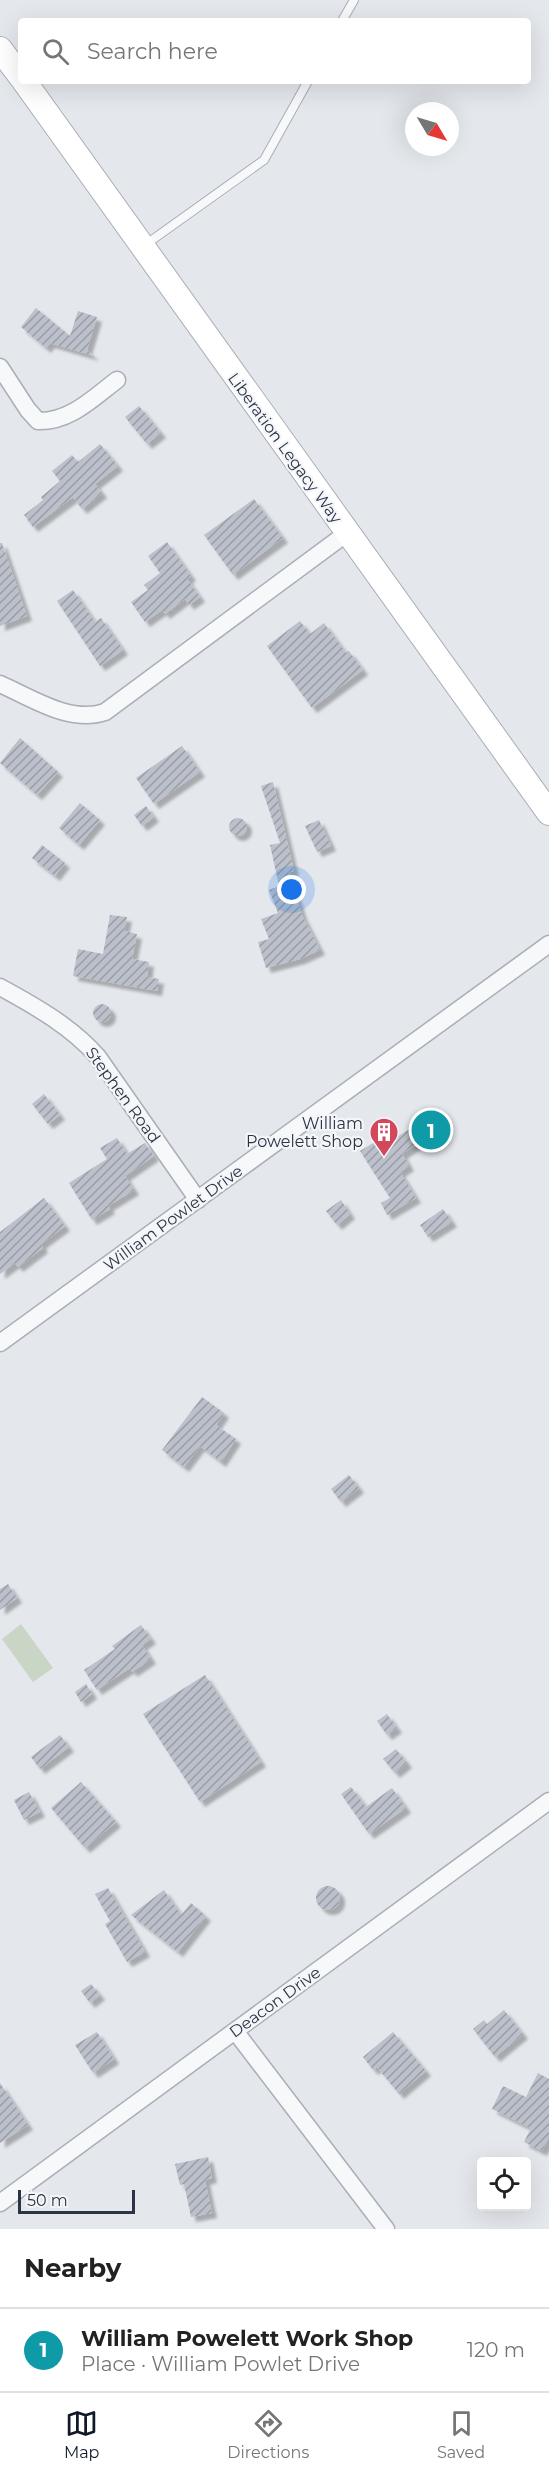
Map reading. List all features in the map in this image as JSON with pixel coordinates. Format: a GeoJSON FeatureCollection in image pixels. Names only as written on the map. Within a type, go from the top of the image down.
{"type":"FeatureCollection","features":[{"type":"Feature","properties":{"kind":"main road","name":"Liberation Legacy Way"},"geometry":{"type":"LineString","coordinates":[[0,49],[18,74]]}},
{"type":"Feature","properties":{"kind":"main road","name":"Liberation Legacy Way"},"geometry":{"type":"LineString","coordinates":[[26,84],[549,813]]}},
{"type":"Feature","properties":{"kind":"street"},"geometry":{"type":"LineString","coordinates":[[0,367],[28,410],[38,421],[52,421],[66,417],[117,380]]}},
{"type":"Feature","properties":{"kind":"street"},"geometry":{"type":"LineString","coordinates":[[0,684],[64,712],[92,717],[105,712],[346,533]]}},
{"type":"Feature","properties":{"kind":"street","name":"William Powlet Drive"},"geometry":{"type":"LineString","coordinates":[[0,1343],[549,944]]}},
{"type":"Feature","properties":{"kind":"street","name":"Stephen Road"},"geometry":{"type":"LineString","coordinates":[[0,987],[85,1042],[98,1057],[198,1200]]}},
{"type":"Feature","properties":{"kind":"street","name":"Deacon Drive"},"geometry":{"type":"LineString","coordinates":[[0,2203],[549,1801]]}},
{"type":"Feature","properties":{"kind":"street"},"geometry":{"type":"LineString","coordinates":[[235,2031],[386,2229]]}},
{"type":"Feature","properties":{"kind":"lane"},"geometry":{"type":"LineString","coordinates":[[344,18],[354,0]]}},
{"type":"Feature","properties":{"kind":"lane"},"geometry":{"type":"LineString","coordinates":[[142,248],[264,160],[306,84]]}},
{"type":"Feature","properties":{"kind":"green space"},"geometry":{"type":"Polygon","coordinates":[[[21,1624],[53,1668],[33,1682],[2,1639],[21,1624]]]}},
{"type":"Feature","properties":{"kind":"building"},"geometry":{"type":"Polygon","coordinates":[[[36,308],[70,336],[78,311],[97,317],[87,350],[94,356],[50,343],[46,348],[21,327],[36,308]]]}},
{"type":"Feature","properties":{"kind":"building"},"geometry":{"type":"Polygon","coordinates":[[[139,406],[161,433],[147,444],[125,417],[139,406]]]}},
{"type":"Feature","properties":{"kind":"building"},"geometry":{"type":"Polygon","coordinates":[[[100,444],[118,466],[95,484],[102,493],[82,509],[73,497],[33,527],[24,515],[43,500],[41,497],[60,481],[52,471],[72,455],[78,462],[100,444]]]}},
{"type":"Feature","properties":{"kind":"building"},"geometry":{"type":"Polygon","coordinates":[[[254,499],[283,538],[233,575],[204,535],[254,499]]]}},
{"type":"Feature","properties":{"kind":"building"},"geometry":{"type":"Polygon","coordinates":[[[167,542],[191,576],[187,579],[200,597],[189,605],[185,599],[165,614],[162,610],[145,622],[131,602],[148,590],[144,585],[160,573],[148,556],[167,542]]]}},
{"type":"Feature","properties":{"kind":"building"},"geometry":{"type":"Polygon","coordinates":[[[0,543],[2,543],[27,616],[0,626],[0,543]]]}},
{"type":"Feature","properties":{"kind":"building"},"geometry":{"type":"Polygon","coordinates":[[[73,590],[95,622],[101,618],[123,650],[100,666],[57,601],[73,590]]]}},
{"type":"Feature","properties":{"kind":"building"},"geometry":{"type":"Polygon","coordinates":[[[300,621],[310,634],[324,623],[346,653],[349,651],[363,670],[312,708],[267,646],[300,621]]]}},
{"type":"Feature","properties":{"kind":"building"},"geometry":{"type":"Polygon","coordinates":[[[20,738],[58,772],[37,795],[0,763],[20,738]]]}},
{"type":"Feature","properties":{"kind":"building"},"geometry":{"type":"Polygon","coordinates":[[[182,746],[200,772],[154,804],[136,778],[182,746]]]}},
{"type":"Feature","properties":{"kind":"building"},"geometry":{"type":"Polygon","coordinates":[[[273,782],[294,871],[289,872],[302,915],[320,950],[300,959],[266,968],[258,942],[269,939],[261,919],[278,913],[269,890],[279,886],[270,845],[280,843],[261,786],[273,782]]]}},
{"type":"Feature","properties":{"kind":"building"},"geometry":{"type":"Polygon","coordinates":[[[80,803],[100,820],[79,845],[59,828],[80,803]]]}},
{"type":"Feature","properties":{"kind":"building"},"geometry":{"type":"Polygon","coordinates":[[[146,806],[154,817],[142,826],[134,815],[146,806]]]}},
{"type":"Feature","properties":{"kind":"building"},"geometry":{"type":"Polygon","coordinates":[[[238,818],[244,821],[247,827],[244,833],[238,836],[232,833],[229,827],[232,821],[238,818]]]}},
{"type":"Feature","properties":{"kind":"building"},"geometry":{"type":"Polygon","coordinates":[[[319,820],[331,846],[317,852],[305,826],[319,820]]]}},
{"type":"Feature","properties":{"kind":"building"},"geometry":{"type":"Polygon","coordinates":[[[42,845],[65,863],[55,876],[32,858],[42,845]]]}},
{"type":"Feature","properties":{"kind":"building"},"geometry":{"type":"Polygon","coordinates":[[[110,915],[127,917],[124,931],[137,934],[132,959],[149,962],[147,977],[159,979],[157,991],[73,976],[78,949],[103,954],[110,915]]]}},
{"type":"Feature","properties":{"kind":"building"},"geometry":{"type":"Polygon","coordinates":[[[102,1004],[108,1007],[111,1013],[108,1019],[102,1022],[96,1019],[93,1013],[96,1007],[102,1004]]]}},
{"type":"Feature","properties":{"kind":"building"},"geometry":{"type":"Polygon","coordinates":[[[44,1094],[60,1115],[48,1124],[32,1104],[44,1094]]]}},
{"type":"Feature","properties":{"kind":"building"},"geometry":{"type":"Polygon","coordinates":[[[430,1116],[444,1137],[432,1145],[427,1137],[402,1154],[409,1166],[400,1172],[416,1198],[387,1215],[381,1203],[390,1198],[360,1151],[388,1134],[392,1140],[430,1116]]]}},
{"type":"Feature","properties":{"kind":"building"},"geometry":{"type":"Polygon","coordinates":[[[117,1138],[127,1154],[145,1143],[154,1156],[125,1176],[134,1190],[108,1206],[110,1209],[92,1220],[69,1183],[107,1159],[100,1148],[117,1138]]]}},
{"type":"Feature","properties":{"kind":"building"},"geometry":{"type":"Polygon","coordinates":[[[44,1198],[65,1226],[41,1244],[43,1248],[18,1267],[15,1263],[0,1274],[0,1232],[44,1198]]]}},
{"type":"Feature","properties":{"kind":"building"},"geometry":{"type":"Polygon","coordinates":[[[341,1200],[350,1214],[337,1225],[326,1211],[341,1200]]]}},
{"type":"Feature","properties":{"kind":"building"},"geometry":{"type":"Polygon","coordinates":[[[443,1209],[452,1222],[428,1237],[420,1225],[443,1209]]]}},
{"type":"Feature","properties":{"kind":"building"},"geometry":{"type":"Polygon","coordinates":[[[202,1397],[224,1413],[216,1425],[236,1439],[221,1462],[200,1446],[184,1467],[162,1450],[202,1397]]]}},
{"type":"Feature","properties":{"kind":"building"},"geometry":{"type":"Polygon","coordinates":[[[349,1475],[359,1488],[341,1502],[331,1489],[349,1475]]]}},
{"type":"Feature","properties":{"kind":"building"},"geometry":{"type":"Polygon","coordinates":[[[8,1584],[17,1598],[0,1610],[0,1589],[8,1584]]]}},
{"type":"Feature","properties":{"kind":"building"},"geometry":{"type":"Polygon","coordinates":[[[141,1625],[151,1639],[142,1645],[151,1659],[132,1672],[130,1668],[97,1690],[84,1670],[115,1649],[112,1646],[141,1625]]]}},
{"type":"Feature","properties":{"kind":"building"},"geometry":{"type":"Polygon","coordinates":[[[205,1675],[261,1762],[200,1802],[143,1714],[205,1675]]]}},
{"type":"Feature","properties":{"kind":"building"},"geometry":{"type":"Polygon","coordinates":[[[86,1684],[92,1694],[81,1702],[75,1692],[86,1684]]]}},
{"type":"Feature","properties":{"kind":"building"},"geometry":{"type":"Polygon","coordinates":[[[387,1714],[397,1728],[387,1735],[377,1721],[387,1714]]]}},
{"type":"Feature","properties":{"kind":"building"},"geometry":{"type":"Polygon","coordinates":[[[60,1735],[69,1747],[40,1769],[31,1757],[60,1735]]]}},
{"type":"Feature","properties":{"kind":"building"},"geometry":{"type":"Polygon","coordinates":[[[396,1749],[407,1763],[395,1773],[383,1759],[396,1749]]]}},
{"type":"Feature","properties":{"kind":"building"},"geometry":{"type":"Polygon","coordinates":[[[81,1782],[116,1822],[85,1848],[51,1808],[81,1782]]]}},
{"type":"Feature","properties":{"kind":"building"},"geometry":{"type":"Polygon","coordinates":[[[351,1787],[366,1807],[392,1788],[406,1808],[369,1834],[341,1794],[351,1787]]]}},
{"type":"Feature","properties":{"kind":"building"},"geometry":{"type":"Polygon","coordinates":[[[29,1792],[40,1812],[24,1820],[14,1800],[29,1792]]]}},
{"type":"Feature","properties":{"kind":"building"},"geometry":{"type":"Polygon","coordinates":[[[328,1886],[337,1889],[340,1898],[337,1907],[328,1910],[319,1907],[316,1898],[319,1889],[328,1886]]]}},
{"type":"Feature","properties":{"kind":"building"},"geometry":{"type":"Polygon","coordinates":[[[108,1888],[145,1952],[127,1962],[105,1924],[110,1921],[95,1894],[108,1888]]]}},
{"type":"Feature","properties":{"kind":"building"},"geometry":{"type":"Polygon","coordinates":[[[164,1890],[181,1915],[191,1903],[206,1916],[178,1952],[131,1915],[164,1890]]]}},
{"type":"Feature","properties":{"kind":"building"},"geometry":{"type":"Polygon","coordinates":[[[91,1984],[100,1995],[90,2003],[81,1991],[91,1984]]]}},
{"type":"Feature","properties":{"kind":"building"},"geometry":{"type":"Polygon","coordinates":[[[504,2010],[523,2034],[495,2057],[473,2029],[484,2020],[487,2024],[504,2010]]]}},
{"type":"Feature","properties":{"kind":"building"},"geometry":{"type":"Polygon","coordinates":[[[97,2032],[114,2059],[93,2073],[75,2045],[97,2032]]]}},
{"type":"Feature","properties":{"kind":"building"},"geometry":{"type":"Polygon","coordinates":[[[393,2032],[426,2071],[399,2094],[377,2067],[373,2070],[363,2057],[393,2032]]]}},
{"type":"Feature","properties":{"kind":"building"},"geometry":{"type":"Polygon","coordinates":[[[538,2073],[549,2079],[549,2137],[542,2151],[524,2142],[531,2128],[492,2109],[503,2086],[526,2097],[538,2073]]]}},
{"type":"Feature","properties":{"kind":"building"},"geometry":{"type":"Polygon","coordinates":[[[0,2083],[28,2125],[0,2143],[0,2083]]]}},
{"type":"Feature","properties":{"kind":"building"},"geometry":{"type":"Polygon","coordinates":[[[208,2157],[212,2178],[205,2180],[212,2213],[191,2217],[184,2184],[180,2185],[175,2164],[208,2157]]]}},
{"type":"Feature","properties":{"kind":"place","name":"William Powelett Work Shop"},"geometry":{"type":"Point","coordinates":[431,1130]}},
{"type":"Feature","properties":{"kind":"place","name":"William Powelett Shop"},"geometry":{"type":"Point","coordinates":[384,1158]}}]}
